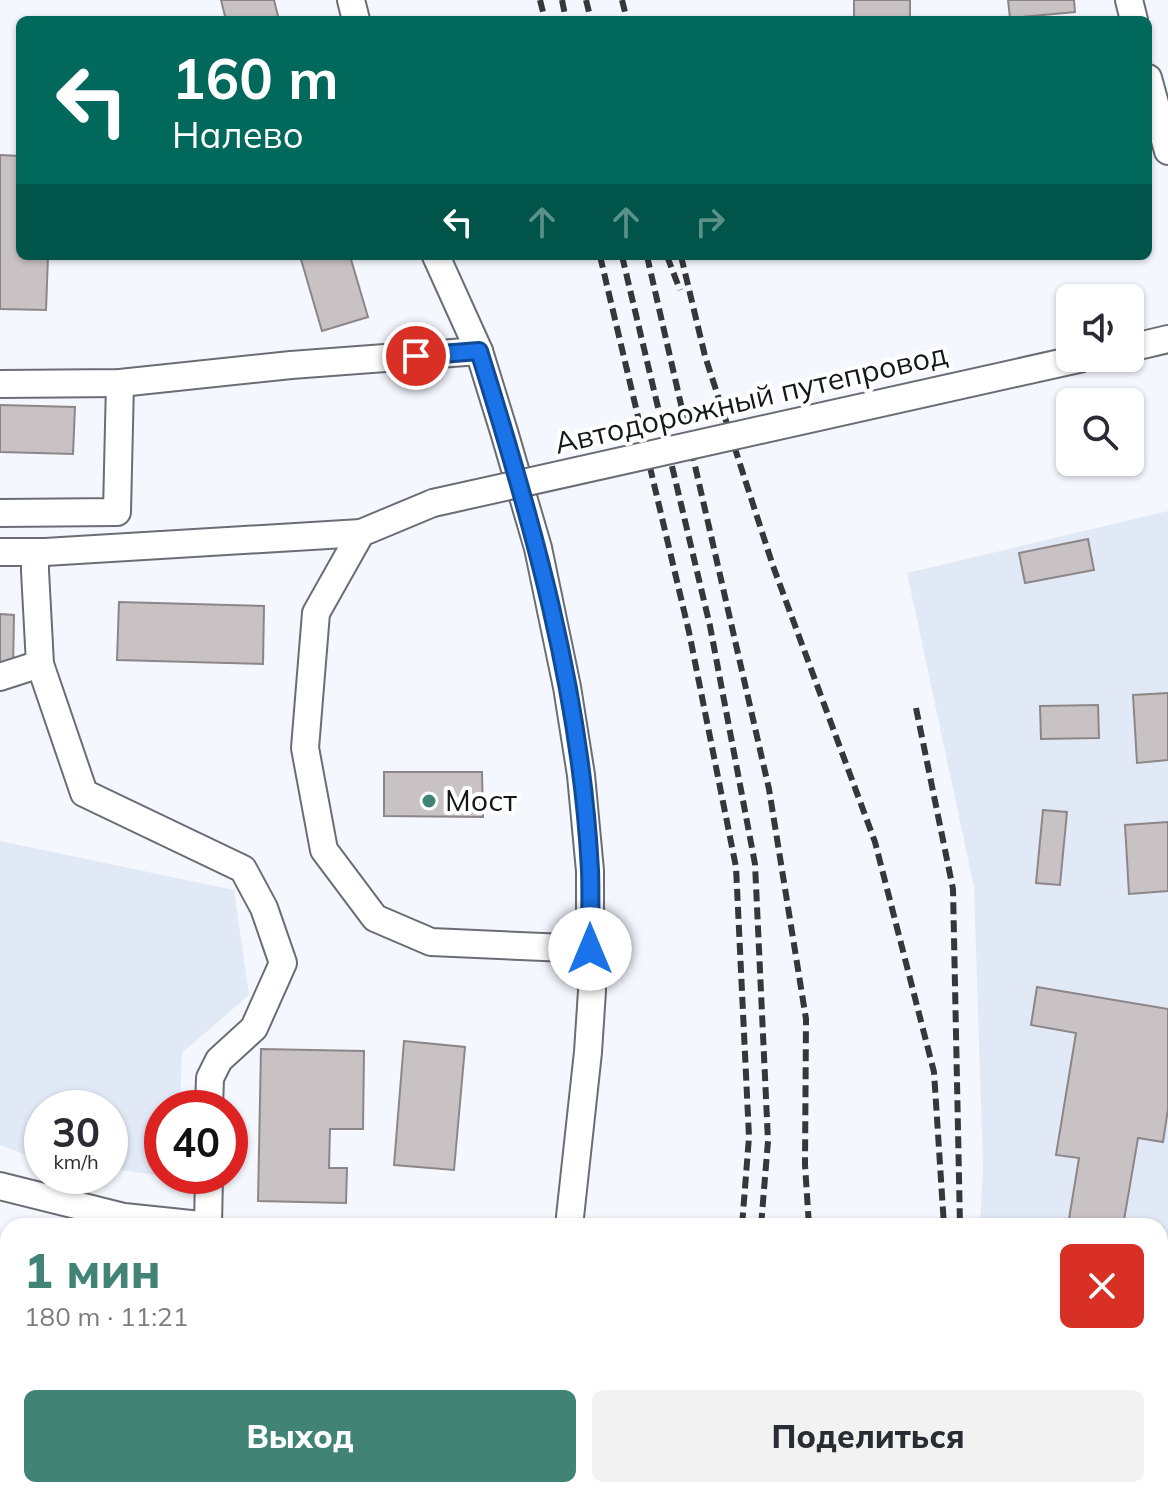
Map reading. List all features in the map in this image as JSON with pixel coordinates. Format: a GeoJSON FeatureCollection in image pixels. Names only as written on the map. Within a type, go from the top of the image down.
{"type":"FeatureCollection","features":[{"type":"Feature","properties":{"kind":"street"},"geometry":{"type":"LineString","coordinates":[[1152,93],[1168,151]]}},
{"type":"Feature","properties":{"kind":"street"},"geometry":{"type":"LineString","coordinates":[[438,260],[479,351],[538,548],[567,687],[581,775],[590,871],[592,991],[570,1218]]}},
{"type":"Feature","properties":{"kind":"street"},"geometry":{"type":"LineString","coordinates":[[1144,345],[1168,339]]}},
{"type":"Feature","properties":{"kind":"street"},"geometry":{"type":"LineString","coordinates":[[0,384],[120,383],[291,365],[479,351]]}},
{"type":"Feature","properties":{"kind":"street","name":"Автодорожный путепровод"},"geometry":{"type":"LineString","coordinates":[[0,552],[361,533],[433,503],[1056,364]]}},
{"type":"Feature","properties":{"kind":"street"},"geometry":{"type":"LineString","coordinates":[[0,513],[117,512],[120,383]]}},
{"type":"Feature","properties":{"kind":"street"},"geometry":{"type":"LineString","coordinates":[[361,533],[316,613],[305,748],[324,850],[375,918],[431,942],[590,949]]}},
{"type":"Feature","properties":{"kind":"street"},"geometry":{"type":"LineString","coordinates":[[35,552],[40,664],[84,793],[243,869],[264,908],[283,963],[254,1028],[219,1060],[210,1078],[210,1090]]}},
{"type":"Feature","properties":{"kind":"street"},"geometry":{"type":"LineString","coordinates":[[0,677],[40,664]]}},
{"type":"Feature","properties":{"kind":"street"},"geometry":{"type":"LineString","coordinates":[[0,1186],[133,1218]]}},
{"type":"Feature","properties":{"kind":"street"},"geometry":{"type":"LineString","coordinates":[[209,1194],[209,1218]]}},
{"type":"Feature","properties":{"kind":"shaded area"},"geometry":{"type":"Polygon","coordinates":[[[1168,511],[1168,1218],[980,1218],[983,1168],[974,887],[907,573],[1168,511]]]}},
{"type":"Feature","properties":{"kind":"shaded area"},"geometry":{"type":"Polygon","coordinates":[[[0,841],[234,890],[249,995],[182,1053],[181,1090],[144,1090],[144,1173],[128,1171],[128,1090],[24,1090],[24,1154],[0,1145],[0,841]]]}},
{"type":"Feature","properties":{"kind":"building"},"geometry":{"type":"Polygon","coordinates":[[[221,0],[274,0],[278,16],[225,16],[221,0]]]}},
{"type":"Feature","properties":{"kind":"building"},"geometry":{"type":"Polygon","coordinates":[[[854,0],[910,0],[910,16],[854,16],[854,0]]]}},
{"type":"Feature","properties":{"kind":"building"},"geometry":{"type":"Polygon","coordinates":[[[1008,0],[1074,0],[1075,12],[1010,16],[1008,0]]]}},
{"type":"Feature","properties":{"kind":"building"},"geometry":{"type":"Polygon","coordinates":[[[0,155],[16,156],[16,260],[48,260],[46,310],[0,309],[0,155]]]}},
{"type":"Feature","properties":{"kind":"building"},"geometry":{"type":"Polygon","coordinates":[[[301,260],[351,260],[368,317],[322,331],[301,260]]]}},
{"type":"Feature","properties":{"kind":"building"},"geometry":{"type":"Polygon","coordinates":[[[0,405],[75,407],[73,454],[0,452],[0,405]]]}},
{"type":"Feature","properties":{"kind":"building"},"geometry":{"type":"Polygon","coordinates":[[[1088,539],[1094,570],[1025,583],[1019,553],[1088,539]]]}},
{"type":"Feature","properties":{"kind":"building"},"geometry":{"type":"Polygon","coordinates":[[[119,602],[264,606],[263,664],[117,660],[119,602]]]}},
{"type":"Feature","properties":{"kind":"building"},"geometry":{"type":"Polygon","coordinates":[[[0,614],[14,615],[13,670],[0,669],[0,614]]]}},
{"type":"Feature","properties":{"kind":"building"},"geometry":{"type":"Polygon","coordinates":[[[1168,693],[1168,760],[1137,763],[1133,695],[1168,693]]]}},
{"type":"Feature","properties":{"kind":"building"},"geometry":{"type":"Polygon","coordinates":[[[1098,705],[1099,738],[1041,739],[1040,706],[1098,705]]]}},
{"type":"Feature","properties":{"kind":"building"},"geometry":{"type":"Polygon","coordinates":[[[384,772],[482,772],[483,817],[384,816],[384,772]]]}},
{"type":"Feature","properties":{"kind":"building"},"geometry":{"type":"Polygon","coordinates":[[[1043,810],[1067,812],[1060,885],[1036,883],[1043,810]]]}},
{"type":"Feature","properties":{"kind":"building"},"geometry":{"type":"Polygon","coordinates":[[[1168,822],[1168,891],[1129,894],[1125,825],[1168,822]]]}},
{"type":"Feature","properties":{"kind":"building"},"geometry":{"type":"Polygon","coordinates":[[[1037,987],[1168,1009],[1168,1109],[1163,1142],[1138,1138],[1124,1218],[1069,1218],[1079,1158],[1056,1155],[1076,1033],[1031,1025],[1037,987]]]}},
{"type":"Feature","properties":{"kind":"building"},"geometry":{"type":"Polygon","coordinates":[[[404,1041],[465,1047],[454,1170],[394,1165],[404,1041]]]}},
{"type":"Feature","properties":{"kind":"building"},"geometry":{"type":"Polygon","coordinates":[[[261,1049],[364,1051],[363,1129],[330,1129],[329,1168],[347,1168],[346,1203],[258,1201],[261,1049]]]}},
{"type":"Feature","properties":{"kind":"railway"},"geometry":{"type":"LineString","coordinates":[[540,0],[544,16]]}},
{"type":"Feature","properties":{"kind":"railway"},"geometry":{"type":"LineString","coordinates":[[562,0],[565,16]]}},
{"type":"Feature","properties":{"kind":"railway"},"geometry":{"type":"LineString","coordinates":[[586,0],[590,16]]}},
{"type":"Feature","properties":{"kind":"railway"},"geometry":{"type":"LineString","coordinates":[[622,0],[626,16]]}},
{"type":"Feature","properties":{"kind":"railway"},"geometry":{"type":"LineString","coordinates":[[601,260],[689,632],[736,867],[749,1137],[743,1218]]}},
{"type":"Feature","properties":{"kind":"railway"},"geometry":{"type":"LineString","coordinates":[[623,260],[710,626],[755,864],[768,1141],[762,1218]]}},
{"type":"Feature","properties":{"kind":"railway"},"geometry":{"type":"LineString","coordinates":[[648,260],[769,789],[806,1019],[805,1165],[808,1218]]}},
{"type":"Feature","properties":{"kind":"railway"},"geometry":{"type":"LineString","coordinates":[[669,260],[680,290]]}},
{"type":"Feature","properties":{"kind":"railway"},"geometry":{"type":"LineString","coordinates":[[682,260],[705,356],[773,566],[875,842],[934,1072],[943,1218]]}},
{"type":"Feature","properties":{"kind":"railway"},"geometry":{"type":"LineString","coordinates":[[916,708],[953,889],[960,1218]]}},
{"type":"Feature","properties":{"kind":"place","name":"Мост"},"geometry":{"type":"Point","coordinates":[429,801]}},
{"type":"Feature","properties":{"kind":"route"},"geometry":{"type":"LineString","coordinates":[[416,356],[479,351],[505,435],[538,548],[567,687],[581,775],[590,871],[590,949]]}}]}
